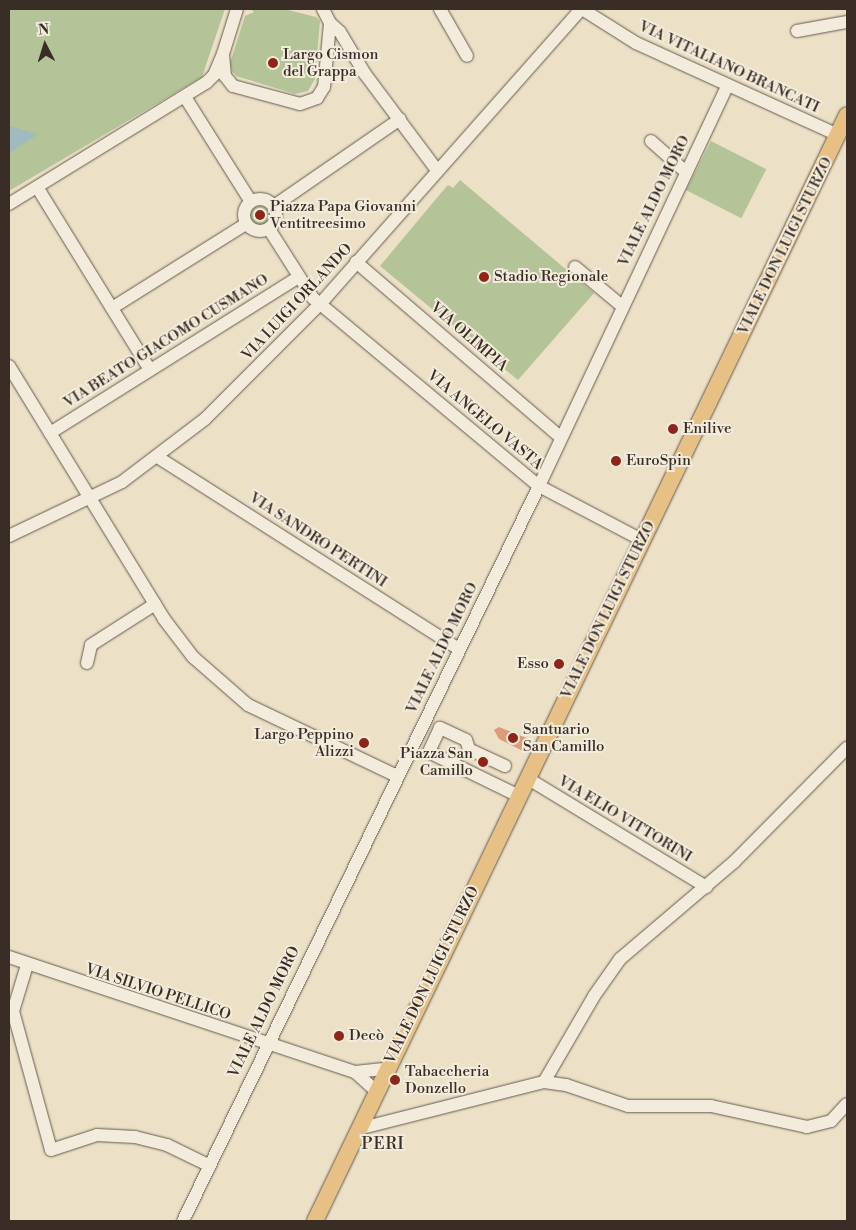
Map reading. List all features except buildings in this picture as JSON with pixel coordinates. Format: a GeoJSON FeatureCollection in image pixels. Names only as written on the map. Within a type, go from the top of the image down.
{"type":"FeatureCollection","features":[{"type":"Feature","properties":{"kind":"main road","name":"VIALE DON LUIGI STURZO"},"geometry":{"type":"LineString","coordinates":[[315,1221],[386,1068],[847,115]]}},
{"type":"Feature","properties":{"kind":"street"},"geometry":{"type":"LineString","coordinates":[[9,204],[185,97],[214,75],[223,54],[237,9]]}},
{"type":"Feature","properties":{"kind":"street"},"geometry":{"type":"LineString","coordinates":[[440,9],[468,56]]}},
{"type":"Feature","properties":{"kind":"street","name":"VIA VITALIANO BRANCATI"},"geometry":{"type":"LineString","coordinates":[[582,9],[636,43],[727,87],[838,135]]}},
{"type":"Feature","properties":{"kind":"street","name":"VIA LUIGI ORLANDO"},"geometry":{"type":"LineString","coordinates":[[9,536],[90,500],[159,458],[242,384],[321,304],[436,169],[582,9]]}},
{"type":"Feature","properties":{"kind":"street"},"geometry":{"type":"LineString","coordinates":[[185,97],[214,85],[233,86],[291,103],[317,98],[324,87],[330,13]]}},
{"type":"Feature","properties":{"kind":"street"},"geometry":{"type":"LineString","coordinates":[[330,13],[340,32],[436,169]]}},
{"type":"Feature","properties":{"kind":"street"},"geometry":{"type":"LineString","coordinates":[[798,31],[847,22]]}},
{"type":"Feature","properties":{"kind":"street"},"geometry":{"type":"LineString","coordinates":[[223,54],[222,68],[233,86]]}},
{"type":"Feature","properties":{"kind":"street","name":"VIALE ALDO MORO"},"geometry":{"type":"LineString","coordinates":[[183,1221],[266,1045],[539,486],[622,306],[727,87]]}},
{"type":"Feature","properties":{"kind":"street"},"geometry":{"type":"LineString","coordinates":[[112,308],[242,227],[248,197],[185,97]]}},
{"type":"Feature","properties":{"kind":"street"},"geometry":{"type":"LineString","coordinates":[[242,227],[272,233],[279,204],[400,119]]}},
{"type":"Feature","properties":{"kind":"street"},"geometry":{"type":"LineString","coordinates":[[651,141],[686,172]]}},
{"type":"Feature","properties":{"kind":"street"},"geometry":{"type":"LineString","coordinates":[[37,187],[150,370]]}},
{"type":"Feature","properties":{"kind":"street"},"geometry":{"type":"LineString","coordinates":[[248,197],[279,204]]}},
{"type":"Feature","properties":{"kind":"street","name":"VIA ANGELO VASTA"},"geometry":{"type":"LineString","coordinates":[[272,233],[299,277],[321,304],[539,486],[642,540]]}},
{"type":"Feature","properties":{"kind":"street","name":"VIA OLIMPIA"},"geometry":{"type":"LineString","coordinates":[[356,262],[560,438]]}},
{"type":"Feature","properties":{"kind":"street"},"geometry":{"type":"LineString","coordinates":[[575,267],[622,306]]}},
{"type":"Feature","properties":{"kind":"street","name":"VIA BEATO GIACOMO CUSMANO"},"geometry":{"type":"LineString","coordinates":[[50,432],[299,277]]}},
{"type":"Feature","properties":{"kind":"street"},"geometry":{"type":"LineString","coordinates":[[9,366],[155,604],[193,657],[248,705],[397,776]]}},
{"type":"Feature","properties":{"kind":"street","name":"VIA SANDRO PERTINI"},"geometry":{"type":"LineString","coordinates":[[159,458],[459,650]]}},
{"type":"Feature","properties":{"kind":"street"},"geometry":{"type":"LineString","coordinates":[[87,663],[91,645],[155,604]]}},
{"type":"Feature","properties":{"kind":"street"},"geometry":{"type":"LineString","coordinates":[[461,767],[469,749],[466,740],[440,728],[430,752],[519,796]]}},
{"type":"Feature","properties":{"kind":"street"},"geometry":{"type":"LineString","coordinates":[[544,1082],[594,996],[620,959],[706,887],[847,748]]}},
{"type":"Feature","properties":{"kind":"street"},"geometry":{"type":"LineString","coordinates":[[469,749],[505,766]]}},
{"type":"Feature","properties":{"kind":"street","name":"VIA ELIO VITTORINI"},"geometry":{"type":"LineString","coordinates":[[527,778],[706,887]]}},
{"type":"Feature","properties":{"kind":"street","name":"VIA SILVIO PELLICO"},"geometry":{"type":"LineString","coordinates":[[9,957],[27,965],[266,1045],[355,1072]]}},
{"type":"Feature","properties":{"kind":"street"},"geometry":{"type":"LineString","coordinates":[[27,965],[12,1011],[51,1150],[97,1134],[135,1137],[167,1145],[208,1165]]}},
{"type":"Feature","properties":{"kind":"street"},"geometry":{"type":"LineString","coordinates":[[386,1068],[355,1072],[373,1097],[378,1114],[395,1119]]}},
{"type":"Feature","properties":{"kind":"street"},"geometry":{"type":"LineString","coordinates":[[358,1129],[544,1082],[566,1084],[628,1106],[711,1106],[807,1127],[831,1122],[847,1104]]}},
{"type":"Feature","properties":{"kind":"green space"},"geometry":{"type":"Polygon","coordinates":[[[9,9],[225,9],[202,77],[9,191],[9,9]]]}},
{"type":"Feature","properties":{"kind":"green space"},"geometry":{"type":"Polygon","coordinates":[[[251,9],[284,9],[316,17],[320,21],[315,79],[308,91],[295,94],[236,76],[232,71],[230,63],[245,16],[254,12],[251,9]]]}},
{"type":"Feature","properties":{"kind":"green space"},"geometry":{"type":"Polygon","coordinates":[[[711,141],[766,169],[741,218],[686,190],[711,141]]]}},
{"type":"Feature","properties":{"kind":"green space","name":"Stadio Regionale"},"geometry":{"type":"Polygon","coordinates":[[[460,180],[594,293],[518,380],[380,266],[448,185],[453,188],[460,180]]]}},
{"type":"Feature","properties":{"kind":"green space"},"geometry":{"type":"Polygon","coordinates":[[[260,206],[267,209],[270,216],[267,223],[260,226],[253,223],[250,216],[253,209],[260,206]]]}},
{"type":"Feature","properties":{"kind":"water"},"geometry":{"type":"Polygon","coordinates":[[[9,126],[38,134],[9,153],[9,126]]]}},
{"type":"Feature","properties":{"kind":"place","name":"Largo Cismon del Grappa"},"geometry":{"type":"Point","coordinates":[273,63]}},
{"type":"Feature","properties":{"kind":"place","name":"Piazza Papa Giovanni Ventitreesimo"},"geometry":{"type":"Point","coordinates":[260,215]}},
{"type":"Feature","properties":{"kind":"place","name":"Stadio Regionale"},"geometry":{"type":"Point","coordinates":[484,277]}},
{"type":"Feature","properties":{"kind":"place","name":"Enilive"},"geometry":{"type":"Point","coordinates":[673,429]}},
{"type":"Feature","properties":{"kind":"place","name":"EuroSpin"},"geometry":{"type":"Point","coordinates":[616,461]}},
{"type":"Feature","properties":{"kind":"place","name":"Esso"},"geometry":{"type":"Point","coordinates":[559,664]}},
{"type":"Feature","properties":{"kind":"place","name":"Santuario San Camillo"},"geometry":{"type":"Point","coordinates":[513,738]}},
{"type":"Feature","properties":{"kind":"place","name":"Largo Peppino Alizzi"},"geometry":{"type":"Point","coordinates":[364,743]}},
{"type":"Feature","properties":{"kind":"place","name":"Piazza San Camillo"},"geometry":{"type":"Point","coordinates":[483,762]}},
{"type":"Feature","properties":{"kind":"place","name":"Decò"},"geometry":{"type":"Point","coordinates":[339,1036]}},
{"type":"Feature","properties":{"kind":"place","name":"Tabaccheria Donzello"},"geometry":{"type":"Point","coordinates":[395,1080]}},
{"type":"Feature","properties":{"kind":"district","name":"PERI"},"geometry":{"type":"Point","coordinates":[383,1144]}}]}
